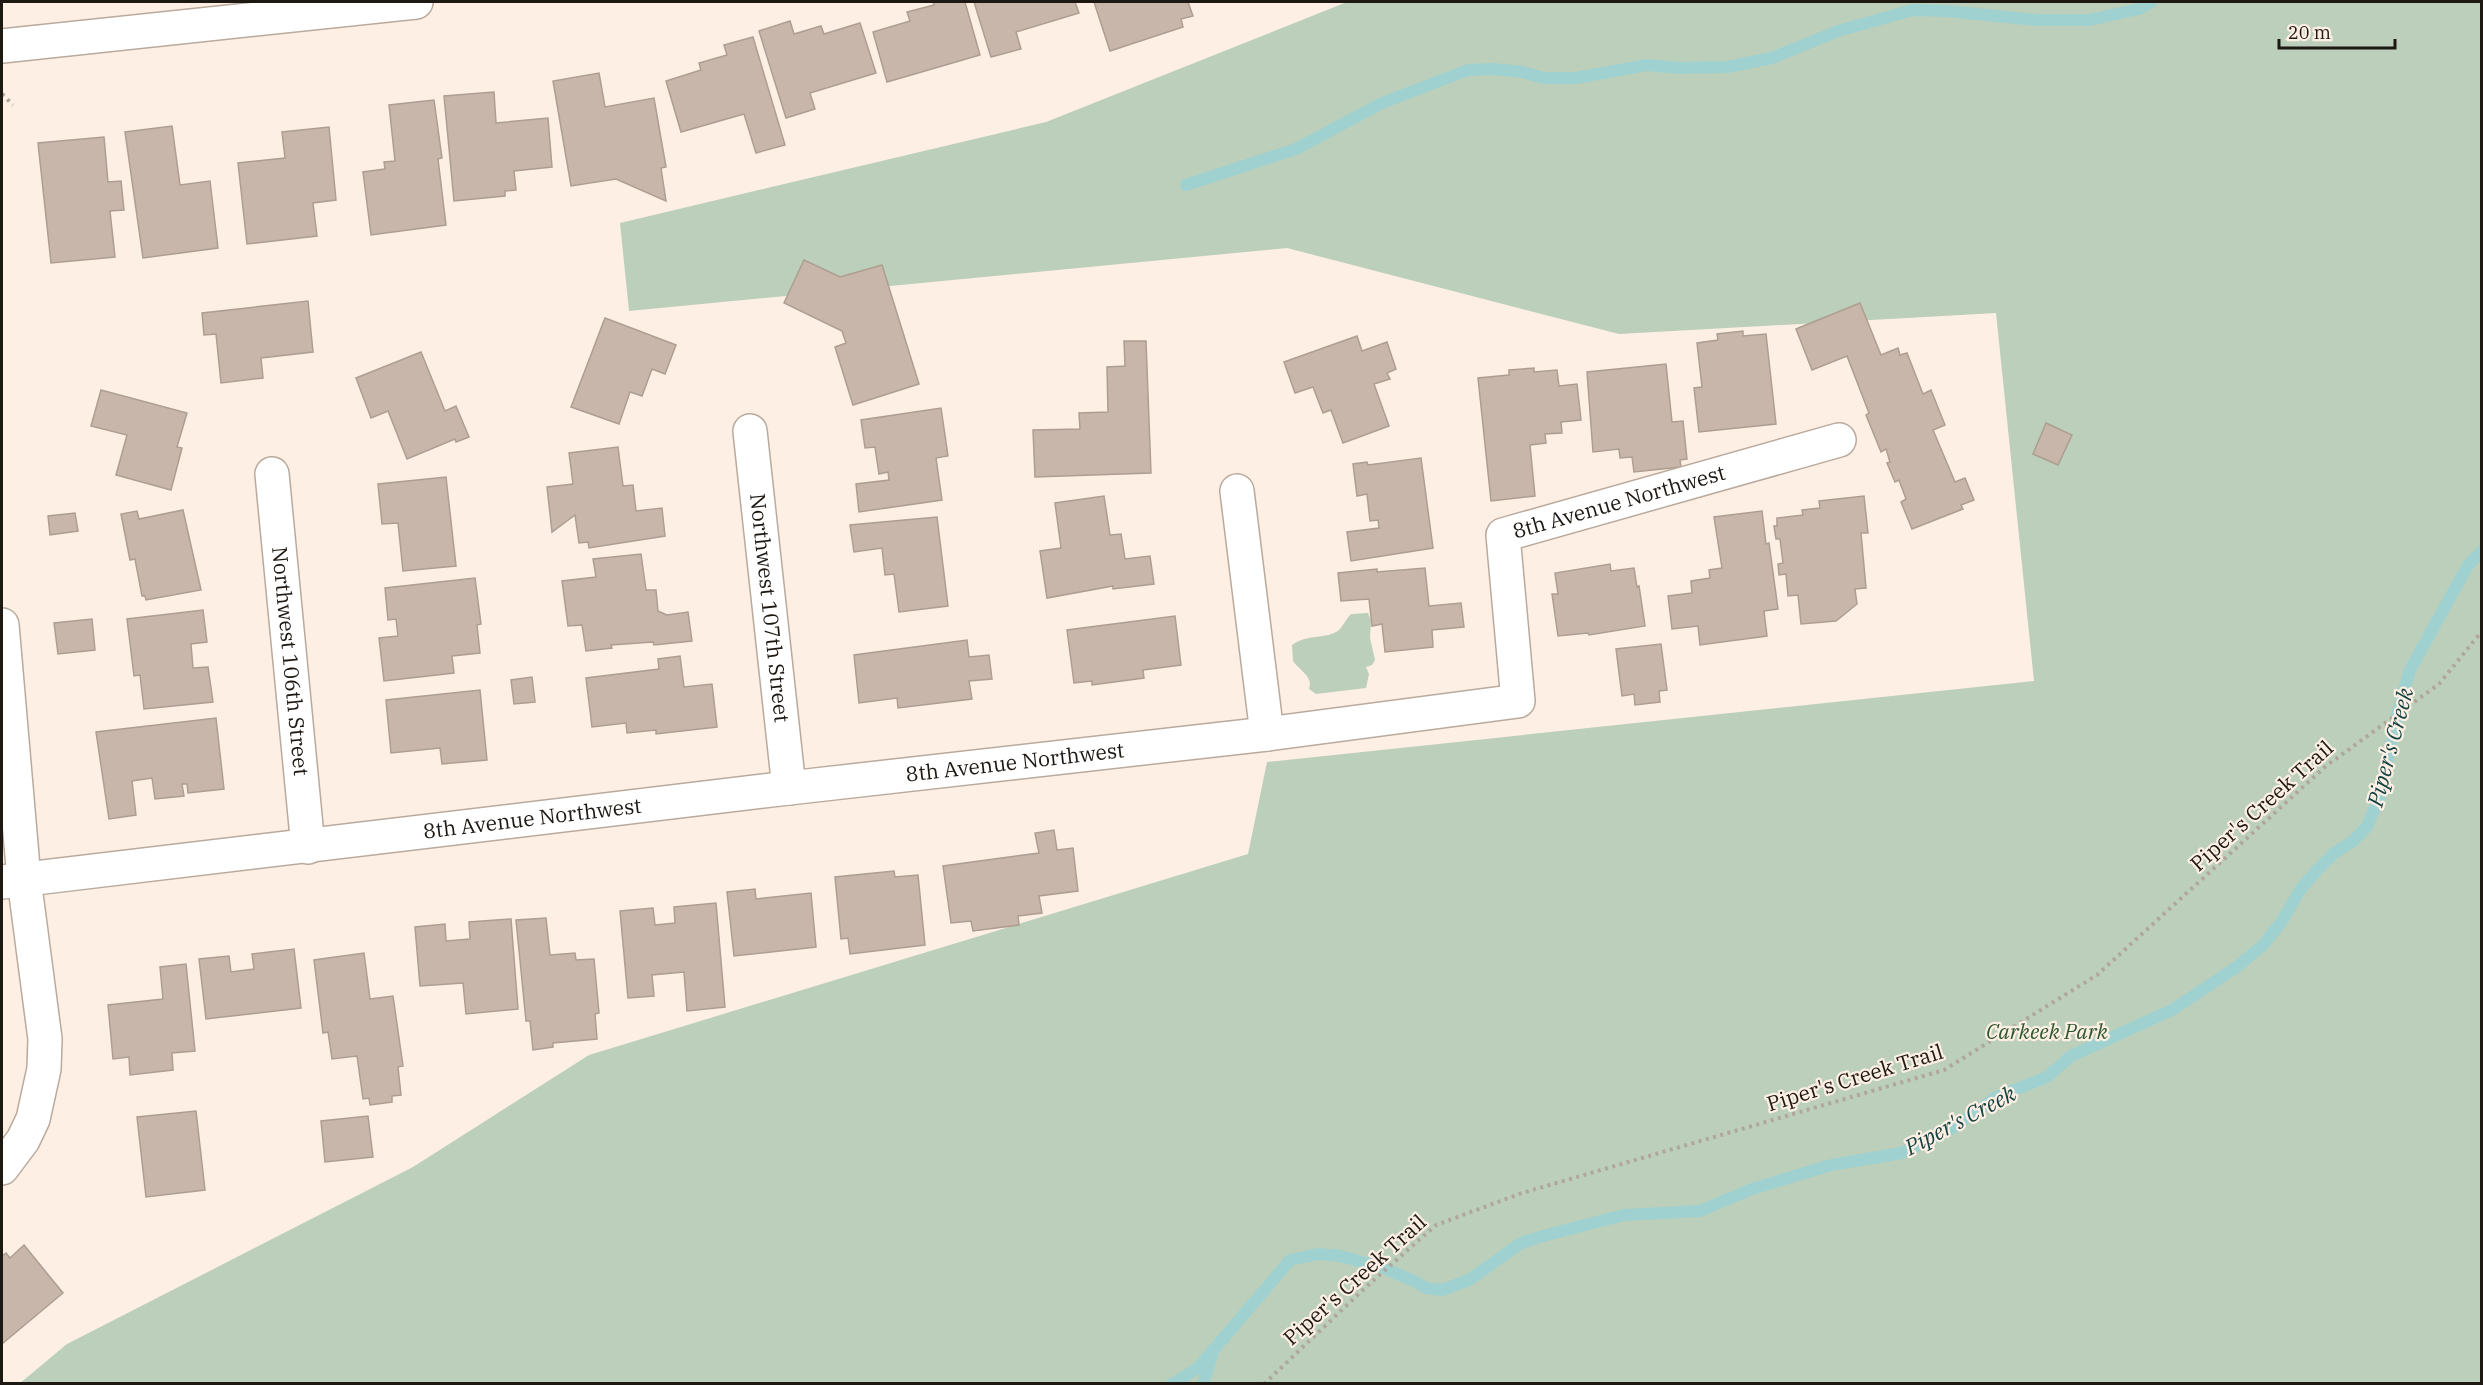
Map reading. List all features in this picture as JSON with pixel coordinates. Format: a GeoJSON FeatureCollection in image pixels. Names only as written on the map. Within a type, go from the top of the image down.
{"type":"FeatureCollection","features":[{"type":"Feature","properties":{"kind":"street"},"geometry":{"type":"LineString","coordinates":[[2,46],[412,2]]}},
{"type":"Feature","properties":{"kind":"street","name":"Northwest 107th Street"},"geometry":{"type":"LineString","coordinates":[[750,431],[789,788]]}},
{"type":"Feature","properties":{"kind":"street","name":"8th Avenue Northwest"},"geometry":{"type":"LineString","coordinates":[[13,881],[789,788],[1267,734],[1518,701],[1503,536],[1839,440]]}},
{"type":"Feature","properties":{"kind":"street","name":"Northwest 106th Street"},"geometry":{"type":"LineString","coordinates":[[272,474],[308,847]]}},
{"type":"Feature","properties":{"kind":"street"},"geometry":{"type":"LineString","coordinates":[[1237,491],[1267,734]]}},
{"type":"Feature","properties":{"kind":"street"},"geometry":{"type":"LineString","coordinates":[[2,625],[13,881],[45,1039],[44,1069],[33,1119],[23,1140],[2,1168]]}},
{"type":"Feature","properties":{"kind":"path"},"geometry":{"type":"LineString","coordinates":[[2,94],[13,105]]}},
{"type":"Feature","properties":{"kind":"path","name":"Piper's Creek Trail"},"geometry":{"type":"LineString","coordinates":[[1264,1383],[1436,1225],[1533,1190],[1944,1070],[2097,975],[2326,766],[2439,684],[2481,631]]}},
{"type":"Feature","properties":{"kind":"green space","name":"Carkeek Park"},"geometry":{"type":"Polygon","coordinates":[[[1347,2],[2481,2],[2481,1383],[19,1384],[67,1344],[413,1167],[589,1055],[1248,854],[1267,762],[2034,681],[1996,313],[1619,334],[1287,248],[629,311],[620,223],[1046,122],[1347,2]]]}},
{"type":"Feature","properties":{"kind":"green space"},"geometry":{"type":"Polygon","coordinates":[[[1368,613],[1375,660],[1372,665],[1366,667],[1369,674],[1366,688],[1316,694],[1309,689],[1308,677],[1293,661],[1292,645],[1305,639],[1334,633],[1351,614],[1368,613]]]}},
{"type":"Feature","properties":{"kind":"building"},"geometry":{"type":"Polygon","coordinates":[[[933,2],[965,2],[980,55],[887,82],[873,32],[910,21],[907,12],[934,5],[933,2]]]}},
{"type":"Feature","properties":{"kind":"building"},"geometry":{"type":"Polygon","coordinates":[[[974,2],[1075,2],[1079,13],[1016,32],[1021,49],[991,57],[974,2]]]}},
{"type":"Feature","properties":{"kind":"building"},"geometry":{"type":"Polygon","coordinates":[[[1094,2],[1188,2],[1193,16],[1181,19],[1183,27],[1110,51],[1094,2]]]}},
{"type":"Feature","properties":{"kind":"building"},"geometry":{"type":"Polygon","coordinates":[[[790,21],[794,34],[821,26],[824,34],[860,23],[876,73],[810,93],[815,109],[786,118],[759,31],[790,21]]]}},
{"type":"Feature","properties":{"kind":"building"},"geometry":{"type":"Polygon","coordinates":[[[753,37],[785,145],[756,153],[744,114],[681,132],[666,81],[701,70],[699,63],[727,55],[724,45],[753,37]]]}},
{"type":"Feature","properties":{"kind":"building"},"geometry":{"type":"Polygon","coordinates":[[[599,73],[605,107],[654,98],[666,167],[661,168],[666,201],[616,179],[571,186],[553,81],[599,73]]]}},
{"type":"Feature","properties":{"kind":"building"},"geometry":{"type":"Polygon","coordinates":[[[494,92],[496,123],[548,118],[552,167],[514,171],[516,190],[505,191],[505,196],[454,201],[444,96],[494,92]]]}},
{"type":"Feature","properties":{"kind":"building"},"geometry":{"type":"Polygon","coordinates":[[[434,100],[442,158],[438,159],[446,225],[371,235],[363,172],[385,169],[384,162],[395,161],[389,105],[434,100]]]}},
{"type":"Feature","properties":{"kind":"building"},"geometry":{"type":"Polygon","coordinates":[[[172,126],[180,185],[210,181],[218,248],[143,258],[125,132],[172,126]]]}},
{"type":"Feature","properties":{"kind":"building"},"geometry":{"type":"Polygon","coordinates":[[[329,127],[336,200],[313,203],[317,236],[247,244],[238,163],[285,158],[282,132],[329,127]]]}},
{"type":"Feature","properties":{"kind":"building"},"geometry":{"type":"Polygon","coordinates":[[[104,137],[108,182],[121,181],[124,210],[110,211],[115,257],[51,263],[38,143],[104,137]]]}},
{"type":"Feature","properties":{"kind":"building"},"geometry":{"type":"Polygon","coordinates":[[[804,260],[840,277],[882,265],[919,384],[853,405],[835,347],[846,343],[842,331],[784,303],[804,260]]]}},
{"type":"Feature","properties":{"kind":"building"},"geometry":{"type":"Polygon","coordinates":[[[308,301],[313,352],[261,358],[263,378],[221,383],[216,334],[204,335],[202,313],[308,301]]]}},
{"type":"Feature","properties":{"kind":"building"},"geometry":{"type":"Polygon","coordinates":[[[1860,303],[1881,355],[1898,348],[1900,355],[1907,353],[1923,394],[1931,390],[1945,425],[1933,430],[1955,482],[1965,478],[1974,500],[1961,505],[1963,509],[1912,529],[1901,502],[1906,499],[1899,480],[1895,482],[1887,463],[1890,462],[1886,449],[1881,452],[1847,356],[1812,370],[1796,329],[1860,303]]]}},
{"type":"Feature","properties":{"kind":"building"},"geometry":{"type":"Polygon","coordinates":[[[605,318],[676,345],[665,374],[652,369],[642,396],[630,392],[619,424],[571,407],[605,318]]]}},
{"type":"Feature","properties":{"kind":"building"},"geometry":{"type":"Polygon","coordinates":[[[1743,331],[1743,336],[1766,334],[1776,424],[1699,432],[1694,388],[1702,387],[1697,343],[1718,340],[1717,334],[1743,331]]]}},
{"type":"Feature","properties":{"kind":"building"},"geometry":{"type":"Polygon","coordinates":[[[1357,336],[1362,351],[1387,342],[1396,369],[1387,373],[1390,379],[1374,384],[1389,426],[1343,443],[1331,410],[1323,413],[1313,387],[1295,393],[1284,362],[1357,336]]]}},
{"type":"Feature","properties":{"kind":"building"},"geometry":{"type":"Polygon","coordinates":[[[1124,341],[1146,341],[1151,473],[1035,477],[1033,430],[1080,429],[1079,413],[1108,412],[1107,367],[1125,366],[1124,341]]]}},
{"type":"Feature","properties":{"kind":"building"},"geometry":{"type":"Polygon","coordinates":[[[421,352],[445,411],[456,406],[469,437],[456,442],[455,439],[407,459],[388,411],[371,418],[356,378],[421,352]]]}},
{"type":"Feature","properties":{"kind":"building"},"geometry":{"type":"Polygon","coordinates":[[[1666,364],[1672,422],[1683,421],[1687,459],[1680,460],[1681,467],[1634,472],[1632,457],[1620,458],[1619,449],[1593,452],[1587,372],[1666,364]]]}},
{"type":"Feature","properties":{"kind":"building"},"geometry":{"type":"Polygon","coordinates":[[[1534,368],[1534,372],[1557,370],[1559,386],[1577,384],[1581,420],[1561,422],[1562,433],[1545,434],[1546,443],[1530,445],[1535,496],[1491,501],[1478,378],[1509,375],[1509,370],[1534,368]]]}},
{"type":"Feature","properties":{"kind":"building"},"geometry":{"type":"Polygon","coordinates":[[[101,390],[187,413],[177,447],[182,448],[171,490],[116,475],[127,435],[91,426],[101,390]]]}},
{"type":"Feature","properties":{"kind":"building"},"geometry":{"type":"Polygon","coordinates":[[[941,408],[948,456],[936,458],[942,500],[859,512],[856,484],[889,480],[888,472],[879,474],[875,447],[865,448],[861,420],[941,408]]]}},
{"type":"Feature","properties":{"kind":"building"},"geometry":{"type":"Polygon","coordinates":[[[2046,423],[2072,435],[2058,465],[2033,454],[2046,423]]]}},
{"type":"Feature","properties":{"kind":"building"},"geometry":{"type":"Polygon","coordinates":[[[618,447],[623,486],[633,485],[636,511],[662,508],[665,536],[589,548],[588,542],[579,543],[575,515],[552,532],[547,487],[573,484],[569,453],[618,447]]]}},
{"type":"Feature","properties":{"kind":"building"},"geometry":{"type":"Polygon","coordinates":[[[1421,458],[1433,548],[1351,561],[1347,532],[1379,528],[1378,520],[1370,521],[1367,494],[1357,496],[1353,464],[1367,462],[1368,465],[1421,458]]]}},
{"type":"Feature","properties":{"kind":"building"},"geometry":{"type":"Polygon","coordinates":[[[446,477],[456,566],[403,571],[398,523],[382,524],[378,484],[446,477]]]}},
{"type":"Feature","properties":{"kind":"building"},"geometry":{"type":"Polygon","coordinates":[[[1104,496],[1110,535],[1121,534],[1125,559],[1150,556],[1154,584],[1113,589],[1113,586],[1047,598],[1040,551],[1061,548],[1055,503],[1104,496]]]}},
{"type":"Feature","properties":{"kind":"building"},"geometry":{"type":"Polygon","coordinates":[[[1864,496],[1868,533],[1861,533],[1866,588],[1855,589],[1857,604],[1836,621],[1801,624],[1798,595],[1788,596],[1786,574],[1779,575],[1778,564],[1783,563],[1780,539],[1776,539],[1774,526],[1777,526],[1777,518],[1803,515],[1802,510],[1820,508],[1819,501],[1864,496]]]}},
{"type":"Feature","properties":{"kind":"building"},"geometry":{"type":"Polygon","coordinates":[[[183,510],[201,590],[146,600],[145,596],[142,596],[135,559],[130,560],[121,514],[137,511],[139,519],[183,510]]]}},
{"type":"Feature","properties":{"kind":"building"},"geometry":{"type":"Polygon","coordinates":[[[1762,511],[1778,609],[1764,611],[1767,636],[1700,645],[1698,626],[1672,629],[1668,596],[1692,593],[1691,581],[1710,578],[1709,570],[1722,568],[1714,517],[1762,511]]]}},
{"type":"Feature","properties":{"kind":"building"},"geometry":{"type":"Polygon","coordinates":[[[75,513],[78,531],[50,535],[48,516],[75,513]]]}},
{"type":"Feature","properties":{"kind":"building"},"geometry":{"type":"Polygon","coordinates":[[[937,517],[948,606],[899,612],[894,574],[885,575],[882,548],[854,552],[850,525],[937,517]]]}},
{"type":"Feature","properties":{"kind":"building"},"geometry":{"type":"Polygon","coordinates":[[[641,554],[646,590],[656,590],[658,611],[667,615],[688,612],[692,641],[654,645],[653,642],[611,645],[612,648],[586,651],[582,625],[568,626],[562,581],[596,577],[593,559],[641,554]]]}},
{"type":"Feature","properties":{"kind":"building"},"geometry":{"type":"Polygon","coordinates":[[[1610,564],[1611,571],[1634,568],[1645,626],[1589,635],[1588,633],[1558,636],[1552,594],[1558,594],[1555,573],[1610,564]]]}},
{"type":"Feature","properties":{"kind":"building"},"geometry":{"type":"Polygon","coordinates":[[[1425,568],[1429,606],[1461,603],[1464,627],[1432,630],[1433,647],[1385,652],[1382,624],[1372,626],[1369,599],[1341,601],[1338,573],[1425,568]]]}},
{"type":"Feature","properties":{"kind":"building"},"geometry":{"type":"Polygon","coordinates":[[[475,578],[481,624],[477,625],[480,653],[452,656],[454,673],[384,681],[379,638],[398,636],[396,619],[388,620],[385,588],[475,578]]]}},
{"type":"Feature","properties":{"kind":"building"},"geometry":{"type":"Polygon","coordinates":[[[203,610],[207,642],[191,644],[193,668],[208,667],[213,702],[144,709],[140,675],[134,676],[127,619],[203,610]]]}},
{"type":"Feature","properties":{"kind":"building"},"geometry":{"type":"Polygon","coordinates":[[[1175,616],[1181,665],[1143,670],[1144,678],[1092,685],[1092,681],[1074,683],[1067,630],[1175,616]]]}},
{"type":"Feature","properties":{"kind":"building"},"geometry":{"type":"Polygon","coordinates":[[[92,619],[95,650],[58,654],[54,623],[92,619]]]}},
{"type":"Feature","properties":{"kind":"building"},"geometry":{"type":"Polygon","coordinates":[[[967,640],[969,657],[989,655],[992,679],[969,681],[972,699],[898,708],[897,698],[859,703],[854,655],[967,640]]]}},
{"type":"Feature","properties":{"kind":"building"},"geometry":{"type":"Polygon","coordinates":[[[1661,644],[1667,690],[1659,691],[1660,702],[1635,705],[1634,694],[1622,696],[1616,649],[1661,644]]]}},
{"type":"Feature","properties":{"kind":"building"},"geometry":{"type":"Polygon","coordinates":[[[680,656],[684,687],[712,684],[717,727],[656,734],[656,730],[627,733],[626,723],[592,727],[586,678],[659,669],[658,659],[680,656]]]}},
{"type":"Feature","properties":{"kind":"building"},"geometry":{"type":"Polygon","coordinates":[[[532,677],[535,702],[514,704],[511,680],[532,677]]]}},
{"type":"Feature","properties":{"kind":"building"},"geometry":{"type":"Polygon","coordinates":[[[480,690],[487,760],[442,764],[440,748],[391,753],[386,700],[480,690]]]}},
{"type":"Feature","properties":{"kind":"building"},"geometry":{"type":"Polygon","coordinates":[[[216,718],[224,789],[188,793],[187,784],[182,784],[184,796],[155,799],[152,778],[132,781],[136,815],[109,819],[96,732],[216,718]]]}},
{"type":"Feature","properties":{"kind":"building"},"geometry":{"type":"Polygon","coordinates":[[[1054,830],[1057,850],[1073,848],[1078,891],[1039,896],[1042,913],[1018,916],[1019,925],[973,931],[971,921],[951,923],[943,866],[1039,853],[1035,833],[1054,830]]]}},
{"type":"Feature","properties":{"kind":"building"},"geometry":{"type":"Polygon","coordinates":[[[894,871],[895,877],[918,875],[925,945],[850,954],[848,938],[841,939],[835,877],[894,871]]]}},
{"type":"Feature","properties":{"kind":"building"},"geometry":{"type":"Polygon","coordinates":[[[755,889],[756,899],[811,893],[816,947],[734,956],[727,892],[755,889]]]}},
{"type":"Feature","properties":{"kind":"building"},"geometry":{"type":"Polygon","coordinates":[[[716,903],[725,1007],[687,1011],[684,972],[652,975],[654,996],[628,998],[620,911],[653,908],[655,925],[675,923],[674,907],[716,903]]]}},
{"type":"Feature","properties":{"kind":"building"},"geometry":{"type":"Polygon","coordinates":[[[546,918],[550,955],[575,953],[576,960],[594,959],[599,1013],[595,1014],[597,1039],[553,1043],[553,1047],[533,1050],[530,1021],[526,1021],[516,920],[546,918]]]}},
{"type":"Feature","properties":{"kind":"building"},"geometry":{"type":"Polygon","coordinates":[[[511,919],[518,1009],[466,1014],[463,983],[420,986],[415,927],[445,924],[446,941],[470,939],[469,922],[511,919]]]}},
{"type":"Feature","properties":{"kind":"building"},"geometry":{"type":"Polygon","coordinates":[[[294,949],[301,1008],[206,1019],[199,959],[229,956],[231,972],[254,969],[252,954],[294,949]]]}},
{"type":"Feature","properties":{"kind":"building"},"geometry":{"type":"Polygon","coordinates":[[[364,953],[370,999],[393,996],[403,1066],[398,1067],[401,1095],[392,1096],[392,1102],[370,1105],[369,1098],[363,1099],[357,1056],[332,1059],[328,1032],[323,1033],[314,960],[364,953]]]}},
{"type":"Feature","properties":{"kind":"building"},"geometry":{"type":"Polygon","coordinates":[[[186,964],[195,1051],[172,1053],[173,1070],[130,1075],[129,1057],[113,1059],[108,1005],[163,999],[160,967],[186,964]]]}},
{"type":"Feature","properties":{"kind":"building"},"geometry":{"type":"Polygon","coordinates":[[[196,1111],[205,1190],[146,1197],[137,1117],[196,1111]]]}},
{"type":"Feature","properties":{"kind":"building"},"geometry":{"type":"Polygon","coordinates":[[[368,1116],[373,1157],[325,1162],[321,1121],[368,1116]]]}},
{"type":"Feature","properties":{"kind":"building"},"geometry":{"type":"Polygon","coordinates":[[[24,1245],[63,1293],[2,1344],[2,1256],[6,1253],[10,1258],[24,1245]]]}},
{"type":"Feature","properties":{"kind":"waterway"},"geometry":{"type":"LineString","coordinates":[[1186,185],[1296,149],[1382,103],[1468,70],[1495,69],[1522,72],[1544,78],[1576,78],[1647,65],[1679,68],[1727,67],[1772,58],[1838,31],[1913,10],[2036,20],[2089,20],[2139,9],[2151,2]]}},
{"type":"Feature","properties":{"kind":"waterway","name":"Piper's Creek"},"geometry":{"type":"LineString","coordinates":[[1172,1384],[1198,1368],[1290,1260],[1318,1254],[1340,1256],[1381,1267],[1426,1288],[1442,1290],[1469,1280],[1521,1243],[1543,1236],[1624,1215],[1700,1211],[1752,1189],[1831,1165],[1902,1153],[1953,1128],[1996,1097],[2047,1077],[2071,1056],[2172,1010],[2238,966],[2263,945],[2282,921],[2300,890],[2317,870],[2366,828],[2379,799],[2399,707],[2410,670],[2468,565],[2482,551]]}},
{"type":"Feature","properties":{"kind":"waterway"},"geometry":{"type":"LineString","coordinates":[[1203,1384],[1212,1356]]}}]}
